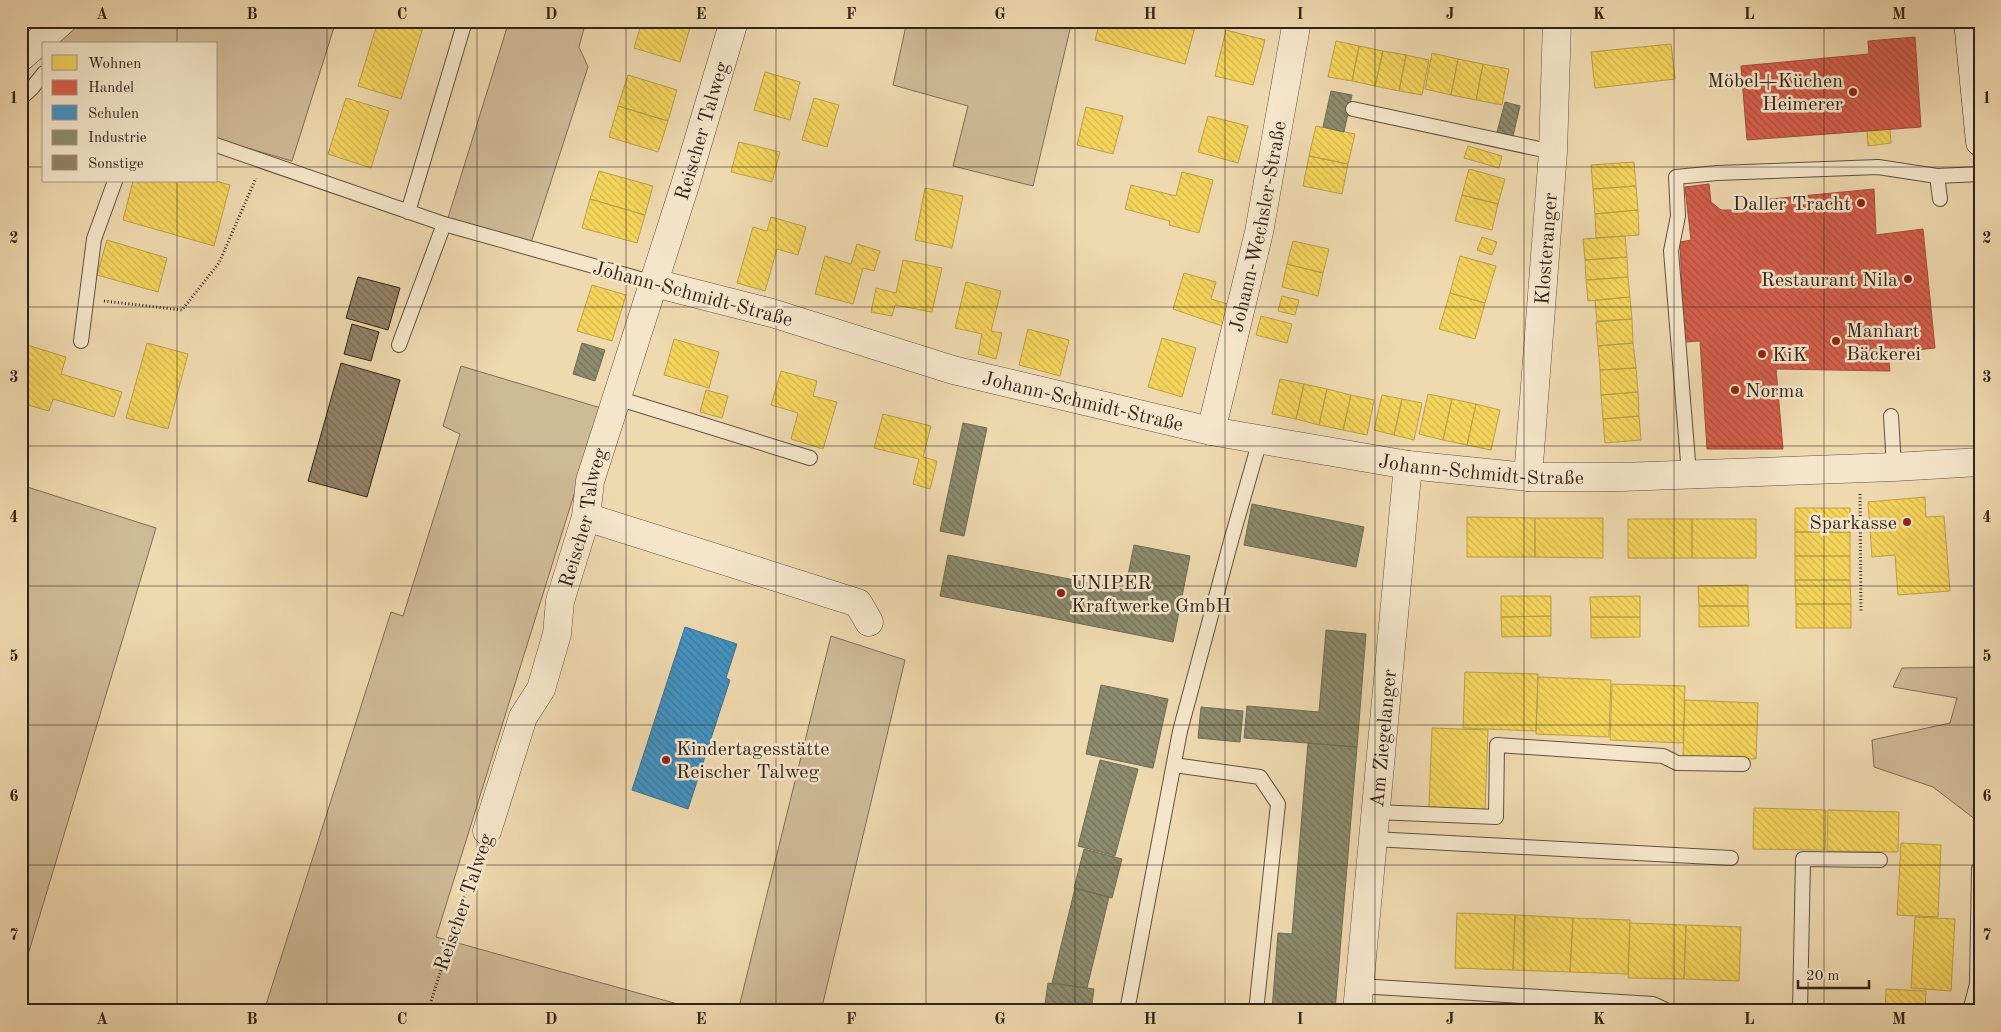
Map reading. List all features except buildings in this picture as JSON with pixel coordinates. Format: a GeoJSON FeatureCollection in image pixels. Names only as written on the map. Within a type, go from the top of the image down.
{"type":"FeatureCollection","features":[{"type":"Feature","properties":{"kind":"street"},"geometry":{"type":"LineString","coordinates":[[46,42],[62,21]]}},
{"type":"Feature","properties":{"kind":"street","name":"Reischer Talweg"},"geometry":{"type":"LineString","coordinates":[[487,831],[523,717],[541,689],[557,634],[560,600],[586,517],[590,481],[654,283],[734,21]]}},
{"type":"Feature","properties":{"kind":"street","name":"Johann-Wechsler-Straße"},"geometry":{"type":"LineString","coordinates":[[1211,430],[1258,232],[1297,21]]}},
{"type":"Feature","properties":{"kind":"street","name":"Klosteranger"},"geometry":{"type":"LineString","coordinates":[[1528,477],[1553,152],[1557,21]]}},
{"type":"Feature","properties":{"kind":"street"},"geometry":{"type":"LineString","coordinates":[[1968,21],[1980,142]]}},
{"type":"Feature","properties":{"kind":"street"},"geometry":{"type":"LineString","coordinates":[[34,58],[42,47]]}},
{"type":"Feature","properties":{"kind":"street","name":"Johann-Schmidt-Straße"},"geometry":{"type":"LineString","coordinates":[[654,283],[772,314],[953,370],[1211,430],[1408,465],[1528,477],[1689,474],[1980,462]]}},
{"type":"Feature","properties":{"kind":"street","name":"Am Ziegelanger"},"geometry":{"type":"LineString","coordinates":[[1358,998],[1408,465]]}},
{"type":"Feature","properties":{"kind":"street"},"geometry":{"type":"LineString","coordinates":[[586,517],[858,603],[869,622]]}},
{"type":"Feature","properties":{"kind":"lane"},"geometry":{"type":"LineString","coordinates":[[408,212],[465,21]]}},
{"type":"Feature","properties":{"kind":"lane"},"geometry":{"type":"LineString","coordinates":[[21,98],[32,88],[34,58]]}},
{"type":"Feature","properties":{"kind":"lane"},"geometry":{"type":"LineString","coordinates":[[1353,109],[1553,152]]}},
{"type":"Feature","properties":{"kind":"lane","name":"Johann-Schmidt-Straße"},"geometry":{"type":"LineString","coordinates":[[218,146],[444,224],[654,283]]}},
{"type":"Feature","properties":{"kind":"lane"},"geometry":{"type":"LineString","coordinates":[[1689,474],[1671,251],[1678,216],[1676,177],[1717,173],[1878,167],[1937,176],[1980,174]]}},
{"type":"Feature","properties":{"kind":"lane"},"geometry":{"type":"LineString","coordinates":[[1937,176],[1940,199]]}},
{"type":"Feature","properties":{"kind":"lane"},"geometry":{"type":"LineString","coordinates":[[81,341],[94,239],[115,182]]}},
{"type":"Feature","properties":{"kind":"lane"},"geometry":{"type":"LineString","coordinates":[[399,345],[444,224]]}},
{"type":"Feature","properties":{"kind":"lane"},"geometry":{"type":"LineString","coordinates":[[617,398],[810,458]]}},
{"type":"Feature","properties":{"kind":"lane"},"geometry":{"type":"LineString","coordinates":[[1890,416],[1894,467]]}},
{"type":"Feature","properties":{"kind":"lane"},"geometry":{"type":"LineString","coordinates":[[1127,1011],[1180,731],[1260,440]]}},
{"type":"Feature","properties":{"kind":"lane"},"geometry":{"type":"LineString","coordinates":[[1375,812],[1496,817],[1498,746],[1663,756],[1677,763],[1743,764]]}},
{"type":"Feature","properties":{"kind":"lane"},"geometry":{"type":"LineString","coordinates":[[1174,765],[1260,777],[1278,804],[1256,1011]]}},
{"type":"Feature","properties":{"kind":"lane"},"geometry":{"type":"LineString","coordinates":[[1372,839],[1731,858]]}},
{"type":"Feature","properties":{"kind":"lane"},"geometry":{"type":"LineString","coordinates":[[1800,1011],[1803,859],[1880,860]]}},
{"type":"Feature","properties":{"kind":"lane"},"geometry":{"type":"LineString","coordinates":[[1970,1011],[1977,984],[1979,869]]}},
{"type":"Feature","properties":{"kind":"lane"},"geometry":{"type":"LineString","coordinates":[[1358,998],[1653,1004],[1668,1011]]}},
{"type":"Feature","properties":{"kind":"path"},"geometry":{"type":"LineString","coordinates":[[86,299],[182,310],[219,263],[264,161]]}},
{"type":"Feature","properties":{"kind":"path"},"geometry":{"type":"LineString","coordinates":[[1860,468],[1861,611]]}},
{"type":"Feature","properties":{"kind":"path","name":"Reischer Talweg"},"geometry":{"type":"LineString","coordinates":[[428,1011],[472,866],[487,831]]}},
{"type":"Feature","properties":{"kind":"shaded area"},"geometry":{"type":"Polygon","coordinates":[[[75,21],[336,21],[292,161],[218,140],[218,42],[53,42],[75,21]]]}},
{"type":"Feature","properties":{"kind":"shaded area"},"geometry":{"type":"Polygon","coordinates":[[[509,21],[586,21],[579,47],[588,67],[531,243],[447,221],[509,21]]]}},
{"type":"Feature","properties":{"kind":"shaded area"},"geometry":{"type":"Polygon","coordinates":[[[907,21],[1072,21],[1033,186],[953,166],[968,106],[893,85],[907,21]]]}},
{"type":"Feature","properties":{"kind":"shaded area"},"geometry":{"type":"Polygon","coordinates":[[[461,366],[601,408],[436,937],[703,1011],[264,1011],[391,612],[403,616],[460,434],[443,426],[461,366]]]}},
{"type":"Feature","properties":{"kind":"shaded area"},"geometry":{"type":"Polygon","coordinates":[[[21,485],[156,528],[21,978],[21,485]]]}},
{"type":"Feature","properties":{"kind":"shaded area"},"geometry":{"type":"Polygon","coordinates":[[[831,636],[905,660],[821,1011],[738,1011],[831,636]]]}},
{"type":"Feature","properties":{"kind":"shaded area"},"geometry":{"type":"Polygon","coordinates":[[[1980,667],[1980,823],[1933,787],[1874,767],[1872,740],[1950,723],[1957,698],[1893,687],[1902,668],[1980,667]]]}},
{"type":"Feature","properties":{"kind":"place","name":"Möbel+Küchen Heimerer"},"geometry":{"type":"Point","coordinates":[1853,92]}},
{"type":"Feature","properties":{"kind":"place","name":"Daller Tracht"},"geometry":{"type":"Point","coordinates":[1861,203]}},
{"type":"Feature","properties":{"kind":"place","name":"Restaurant Nila"},"geometry":{"type":"Point","coordinates":[1908,279]}},
{"type":"Feature","properties":{"kind":"place","name":"Manhart Bäckerei"},"geometry":{"type":"Point","coordinates":[1836,341]}},
{"type":"Feature","properties":{"kind":"place","name":"KiK"},"geometry":{"type":"Point","coordinates":[1762,354]}},
{"type":"Feature","properties":{"kind":"place","name":"Norma"},"geometry":{"type":"Point","coordinates":[1735,390]}},
{"type":"Feature","properties":{"kind":"place","name":"Sparkasse"},"geometry":{"type":"Point","coordinates":[1907,522]}},
{"type":"Feature","properties":{"kind":"place","name":"UNIPER Kraftwerke GmbH"},"geometry":{"type":"Point","coordinates":[1061,593]}},
{"type":"Feature","properties":{"kind":"place","name":"Kindertagesstätte Reischer Talweg"},"geometry":{"type":"Point","coordinates":[666,760]}}]}
